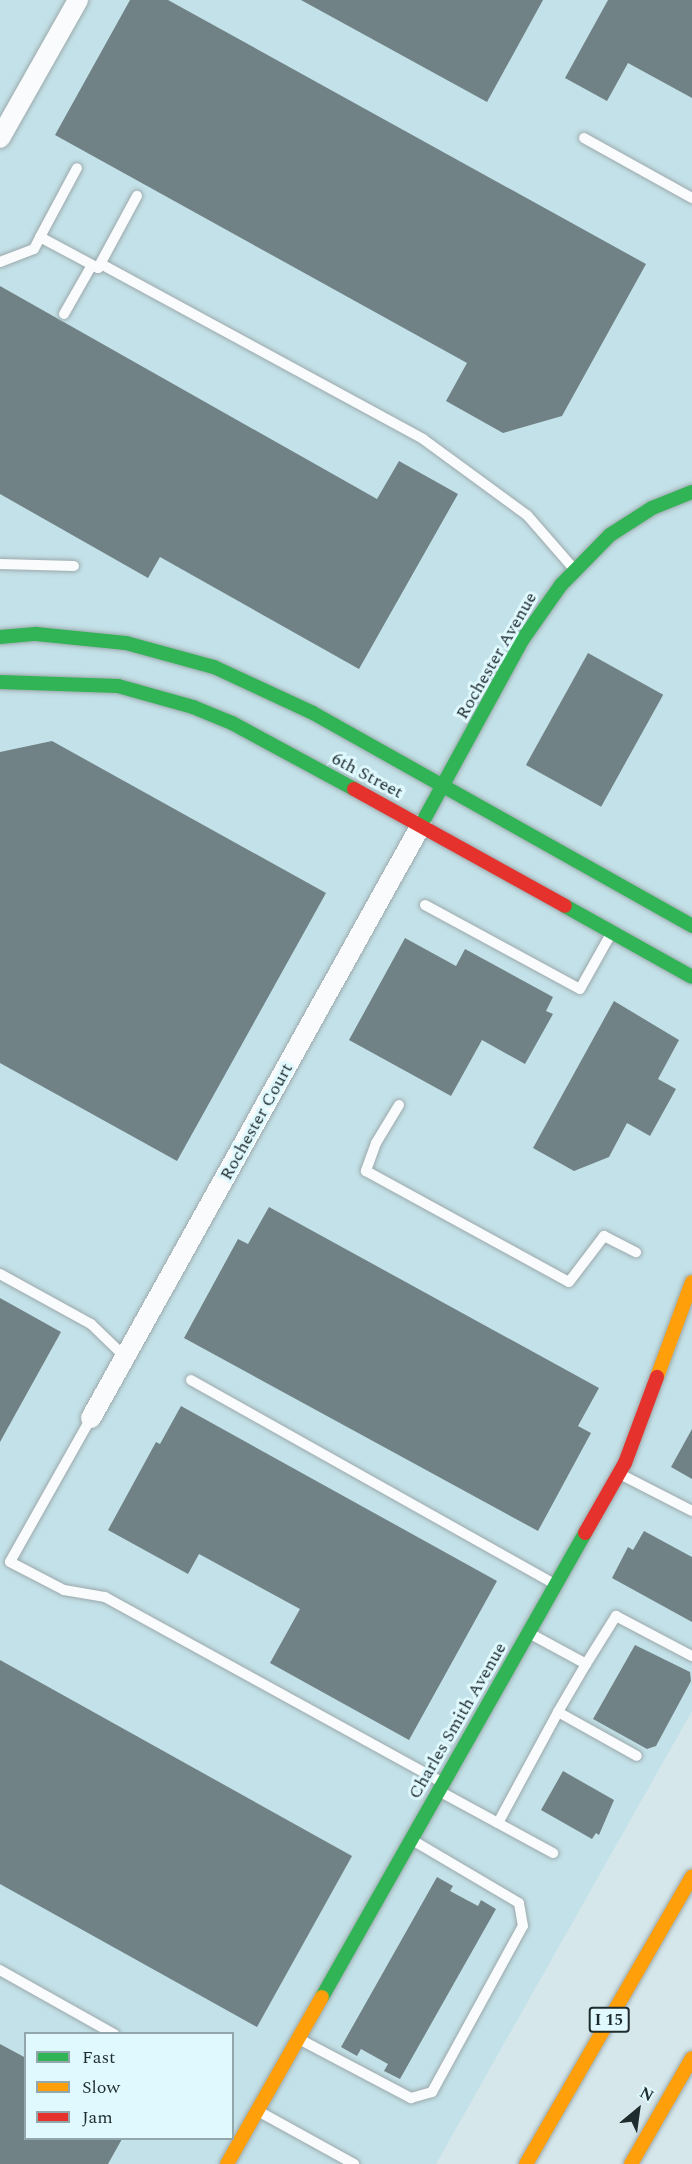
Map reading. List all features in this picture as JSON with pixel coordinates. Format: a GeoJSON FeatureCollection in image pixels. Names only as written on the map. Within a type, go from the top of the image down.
{"type":"FeatureCollection","features":[{"type":"Feature","properties":{"kind":"main road","name":"Rochester Avenue"},"geometry":{"type":"LineString","coordinates":[[421,825],[443,789],[523,639],[574,569],[610,535],[652,508],[692,492]]}},
{"type":"Feature","properties":{"kind":"main road","name":"6th Street"},"geometry":{"type":"LineString","coordinates":[[0,637],[47,635],[126,643],[214,667],[313,713],[443,789],[692,926]]}},
{"type":"Feature","properties":{"kind":"main road","name":"6th Street"},"geometry":{"type":"LineString","coordinates":[[0,682],[86,682],[168,698],[232,723],[421,825],[692,977]]}},
{"type":"Feature","properties":{"kind":"main road","name":"Charles Smith Avenue"},"geometry":{"type":"LineString","coordinates":[[227,2164],[619,1474],[692,1284]]}},
{"type":"Feature","properties":{"kind":"main road","name":"I 15"},"geometry":{"type":"LineString","coordinates":[[526,2164],[692,1877]]}},
{"type":"Feature","properties":{"kind":"main road"},"geometry":{"type":"LineString","coordinates":[[631,2164],[692,2058]]}},
{"type":"Feature","properties":{"kind":"street"},"geometry":{"type":"LineString","coordinates":[[0,138],[78,0]]}},
{"type":"Feature","properties":{"kind":"street","name":"Rochester Court"},"geometry":{"type":"LineString","coordinates":[[91,1418],[421,825]]}},
{"type":"Feature","properties":{"kind":"lane"},"geometry":{"type":"LineString","coordinates":[[584,138],[692,198]]}},
{"type":"Feature","properties":{"kind":"lane"},"geometry":{"type":"LineString","coordinates":[[0,262],[33,249],[77,168]]}},
{"type":"Feature","properties":{"kind":"lane"},"geometry":{"type":"LineString","coordinates":[[64,315],[137,196]]}},
{"type":"Feature","properties":{"kind":"lane"},"geometry":{"type":"LineString","coordinates":[[40,237],[96,264],[423,439],[527,515],[574,569]]}},
{"type":"Feature","properties":{"kind":"lane"},"geometry":{"type":"LineString","coordinates":[[0,564],[74,566]]}},
{"type":"Feature","properties":{"kind":"lane"},"geometry":{"type":"LineString","coordinates":[[425,905],[580,989],[612,931]]}},
{"type":"Feature","properties":{"kind":"lane"},"geometry":{"type":"LineString","coordinates":[[399,1105],[376,1143],[366,1171],[569,1282],[604,1236],[636,1252]]}},
{"type":"Feature","properties":{"kind":"lane"},"geometry":{"type":"LineString","coordinates":[[0,1274],[91,1324],[125,1357]]}},
{"type":"Feature","properties":{"kind":"lane"},"geometry":{"type":"LineString","coordinates":[[191,1380],[556,1585]]}},
{"type":"Feature","properties":{"kind":"lane"},"geometry":{"type":"LineString","coordinates":[[91,1418],[5,1559],[64,1590],[105,1597],[441,1787],[553,1854]]}},
{"type":"Feature","properties":{"kind":"lane"},"geometry":{"type":"LineString","coordinates":[[619,1474],[692,1511]]}},
{"type":"Feature","properties":{"kind":"lane"},"geometry":{"type":"LineString","coordinates":[[498,1823],[558,1712],[616,1616],[692,1656]]}},
{"type":"Feature","properties":{"kind":"lane"},"geometry":{"type":"LineString","coordinates":[[529,1633],[586,1664]]}},
{"type":"Feature","properties":{"kind":"lane"},"geometry":{"type":"LineString","coordinates":[[558,1712],[637,1755]]}},
{"type":"Feature","properties":{"kind":"lane"},"geometry":{"type":"LineString","coordinates":[[299,2038],[411,2098],[432,2092],[522,1926],[519,1903],[412,1839]]}},
{"type":"Feature","properties":{"kind":"lane"},"geometry":{"type":"LineString","coordinates":[[0,1970],[110,2032]]}},
{"type":"Feature","properties":{"kind":"lane"},"geometry":{"type":"LineString","coordinates":[[258,2111],[354,2164]]}},
{"type":"Feature","properties":{"kind":"shaded area"},"geometry":{"type":"Polygon","coordinates":[[[0,0],[692,0],[692,1711],[436,2164],[0,2164],[0,0]]]}},
{"type":"Feature","properties":{"kind":"building"},"geometry":{"type":"Polygon","coordinates":[[[130,0],[168,0],[646,264],[562,416],[503,433],[446,401],[467,363],[55,135],[130,0]]]}},
{"type":"Feature","properties":{"kind":"building"},"geometry":{"type":"Polygon","coordinates":[[[301,0],[543,0],[487,102],[301,0]]]}},
{"type":"Feature","properties":{"kind":"building"},"geometry":{"type":"Polygon","coordinates":[[[608,0],[692,0],[692,98],[628,63],[607,101],[565,78],[608,0]]]}},
{"type":"Feature","properties":{"kind":"building"},"geometry":{"type":"Polygon","coordinates":[[[0,286],[377,499],[399,461],[458,494],[359,669],[160,557],[148,578],[0,494],[0,286]]]}},
{"type":"Feature","properties":{"kind":"building"},"geometry":{"type":"Polygon","coordinates":[[[588,653],[663,695],[601,807],[526,765],[588,653]]]}},
{"type":"Feature","properties":{"kind":"building"},"geometry":{"type":"Polygon","coordinates":[[[52,741],[326,893],[177,1161],[0,1063],[0,752],[52,741]]]}},
{"type":"Feature","properties":{"kind":"building"},"geometry":{"type":"Polygon","coordinates":[[[405,938],[456,966],[465,949],[553,997],[546,1011],[553,1014],[525,1064],[482,1040],[451,1096],[349,1040],[405,938]]]}},
{"type":"Feature","properties":{"kind":"building"},"geometry":{"type":"Polygon","coordinates":[[[614,1001],[679,1040],[658,1079],[676,1089],[650,1136],[627,1123],[609,1157],[574,1171],[533,1148],[614,1001]]]}},
{"type":"Feature","properties":{"kind":"building"},"geometry":{"type":"Polygon","coordinates":[[[269,1207],[599,1388],[578,1426],[591,1433],[538,1531],[184,1338],[238,1239],[248,1244],[269,1207]]]}},
{"type":"Feature","properties":{"kind":"building"},"geometry":{"type":"Polygon","coordinates":[[[0,1298],[61,1332],[0,1442],[0,1298]]]}},
{"type":"Feature","properties":{"kind":"building"},"geometry":{"type":"Polygon","coordinates":[[[181,1406],[497,1581],[409,1740],[270,1663],[300,1609],[199,1554],[188,1574],[108,1530],[156,1442],[160,1444],[181,1406]]]}},
{"type":"Feature","properties":{"kind":"building"},"geometry":{"type":"Polygon","coordinates":[[[692,1429],[692,1479],[671,1467],[692,1429]]]}},
{"type":"Feature","properties":{"kind":"building"},"geometry":{"type":"Polygon","coordinates":[[[644,1531],[692,1557],[692,1622],[612,1578],[628,1547],[633,1550],[644,1531]]]}},
{"type":"Feature","properties":{"kind":"building"},"geometry":{"type":"Polygon","coordinates":[[[635,1645],[690,1672],[691,1681],[656,1746],[647,1749],[593,1719],[635,1645]]]}},
{"type":"Feature","properties":{"kind":"building"},"geometry":{"type":"Polygon","coordinates":[[[0,1660],[352,1856],[257,2027],[0,1884],[0,1660]]]}},
{"type":"Feature","properties":{"kind":"building"},"geometry":{"type":"Polygon","coordinates":[[[563,1771],[614,1800],[599,1835],[596,1833],[592,1839],[541,1810],[563,1771]]]}},
{"type":"Feature","properties":{"kind":"building"},"geometry":{"type":"Polygon","coordinates":[[[437,1877],[453,1886],[450,1891],[478,1906],[481,1900],[496,1909],[400,2079],[384,2071],[388,2064],[361,2049],[357,2056],[341,2047],[437,1877]]]}},
{"type":"Feature","properties":{"kind":"building"},"geometry":{"type":"Polygon","coordinates":[[[0,2044],[24,2057],[24,2140],[121,2140],[108,2164],[0,2164],[0,2044]]]}},
{"type":"Feature","properties":{"kind":"traffic: fast"},"geometry":{"type":"LineString","coordinates":[[421,825],[523,639],[561,585],[610,535],[652,508],[692,492]]}},
{"type":"Feature","properties":{"kind":"traffic: fast"},"geometry":{"type":"LineString","coordinates":[[0,637],[36,634],[126,643],[214,667],[313,713],[692,926]]}},
{"type":"Feature","properties":{"kind":"traffic: fast"},"geometry":{"type":"LineString","coordinates":[[0,682],[118,686],[193,707],[232,723],[354,789]]}},
{"type":"Feature","properties":{"kind":"traffic: fast"},"geometry":{"type":"LineString","coordinates":[[565,906],[692,977]]}},
{"type":"Feature","properties":{"kind":"traffic: fast"},"geometry":{"type":"LineString","coordinates":[[322,1997],[585,1533]]}},
{"type":"Feature","properties":{"kind":"traffic: slow"},"geometry":{"type":"LineString","coordinates":[[657,1377],[692,1282]]}},
{"type":"Feature","properties":{"kind":"traffic: slow"},"geometry":{"type":"LineString","coordinates":[[526,2164],[692,1877]]}},
{"type":"Feature","properties":{"kind":"traffic: slow"},"geometry":{"type":"LineString","coordinates":[[227,2164],[322,1997]]}},
{"type":"Feature","properties":{"kind":"traffic: slow"},"geometry":{"type":"LineString","coordinates":[[631,2164],[692,2058]]}},
{"type":"Feature","properties":{"kind":"traffic: jam"},"geometry":{"type":"LineString","coordinates":[[354,789],[565,906]]}},
{"type":"Feature","properties":{"kind":"traffic: jam"},"geometry":{"type":"LineString","coordinates":[[585,1533],[625,1463],[657,1377]]}}]}
